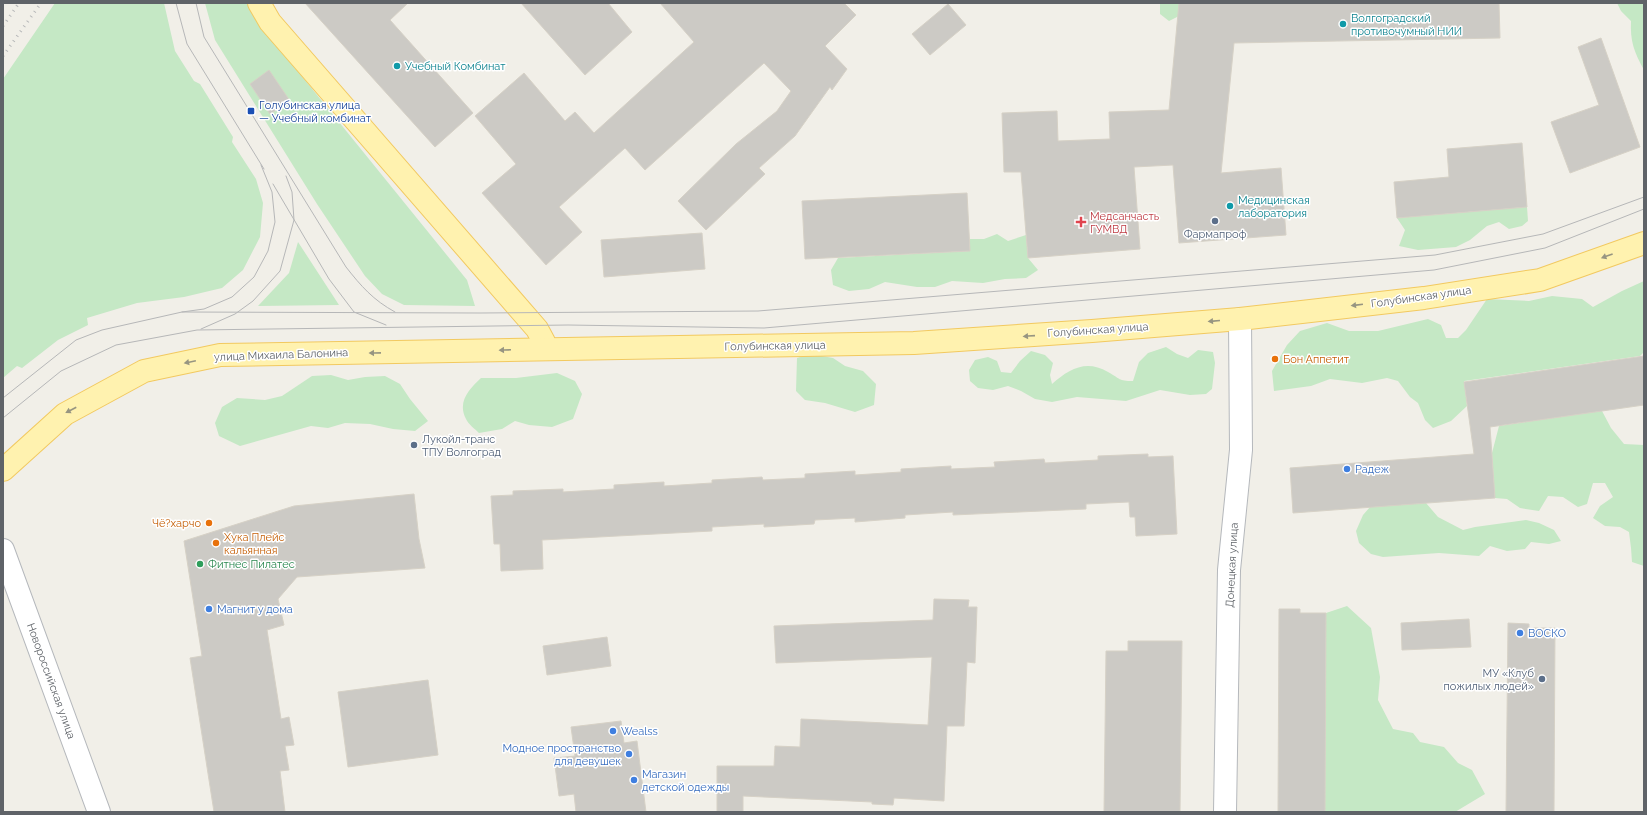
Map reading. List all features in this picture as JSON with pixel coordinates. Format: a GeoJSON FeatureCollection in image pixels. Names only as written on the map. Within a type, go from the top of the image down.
{"type":"FeatureCollection","features":[{"type":"Feature","properties":{"kind":"main road"},"geometry":{"type":"LineString","coordinates":[[259,3],[270,22],[537,329],[544,342],[544,349]]}},
{"type":"Feature","properties":{"kind":"main road","name":"Голубинская улица"},"geometry":{"type":"LineString","coordinates":[[544,349],[914,344],[1240,319],[1424,298],[1540,280],[1644,243]]}},
{"type":"Feature","properties":{"kind":"main road","name":"улица Михаила Балонина"},"geometry":{"type":"LineString","coordinates":[[3,470],[65,414],[144,372],[220,355],[544,349]]}},
{"type":"Feature","properties":{"kind":"street","name":"Донецкая улица"},"geometry":{"type":"LineString","coordinates":[[1225,812],[1229,570],[1241,450],[1240,319]]}},
{"type":"Feature","properties":{"kind":"street","name":"Новороссийская улица"},"geometry":{"type":"LineString","coordinates":[[3,550],[99,812]]}},
{"type":"Feature","properties":{"kind":"green space"},"geometry":{"type":"Polygon","coordinates":[[[55,3],[164,3],[175,51],[194,81],[200,84],[233,137],[232,142],[256,179],[263,203],[260,237],[243,270],[222,288],[184,297],[137,303],[87,318],[88,325],[58,340],[22,368],[17,366],[3,378],[3,79],[55,3]]]}},
{"type":"Feature","properties":{"kind":"green space"},"geometry":{"type":"Polygon","coordinates":[[[205,3],[248,3],[266,32],[467,280],[475,306],[404,305],[382,294],[365,276],[317,204],[215,40],[205,3]]]}},
{"type":"Feature","properties":{"kind":"green space"},"geometry":{"type":"Polygon","coordinates":[[[1160,3],[1186,3],[1181,15],[1169,21],[1160,14],[1160,3]]]}},
{"type":"Feature","properties":{"kind":"green space"},"geometry":{"type":"Polygon","coordinates":[[[1617,3],[1644,3],[1644,70],[1633,46],[1631,21],[1621,11],[1617,3]]]}},
{"type":"Feature","properties":{"kind":"green space"},"geometry":{"type":"Polygon","coordinates":[[[1527,207],[1528,221],[1522,226],[1509,229],[1499,222],[1487,226],[1470,240],[1456,247],[1418,250],[1399,246],[1405,230],[1397,218],[1527,207]]]}},
{"type":"Feature","properties":{"kind":"green space"},"geometry":{"type":"Polygon","coordinates":[[[997,234],[1008,241],[1026,235],[1028,258],[1038,270],[1026,278],[1005,279],[983,283],[952,281],[935,287],[917,287],[885,282],[869,289],[849,291],[833,285],[831,270],[838,258],[970,251],[970,239],[984,239],[997,234]]]}},
{"type":"Feature","properties":{"kind":"green space"},"geometry":{"type":"Polygon","coordinates":[[[298,242],[339,305],[258,306],[289,273],[298,242]]]}},
{"type":"Feature","properties":{"kind":"green space"},"geometry":{"type":"Polygon","coordinates":[[[1644,281],[1644,352],[1640,356],[1464,381],[1467,406],[1451,421],[1433,428],[1425,420],[1418,403],[1410,397],[1398,381],[1387,378],[1362,383],[1330,379],[1311,386],[1274,391],[1272,371],[1287,345],[1300,331],[1327,323],[1349,331],[1378,331],[1428,319],[1441,325],[1446,338],[1458,338],[1466,330],[1487,299],[1529,301],[1552,296],[1582,299],[1593,307],[1644,281]]]}},
{"type":"Feature","properties":{"kind":"green space"},"geometry":{"type":"Polygon","coordinates":[[[1166,347],[1177,354],[1188,358],[1198,350],[1213,352],[1215,363],[1212,389],[1206,394],[1190,395],[1160,390],[1126,401],[1077,397],[1052,402],[1035,399],[1008,386],[993,390],[978,388],[970,381],[969,370],[975,360],[988,357],[997,361],[1001,372],[1011,373],[1020,361],[1031,351],[1045,355],[1053,363],[1050,375],[1052,384],[1071,370],[1085,366],[1100,368],[1122,380],[1133,381],[1139,362],[1148,353],[1166,347]]]}},
{"type":"Feature","properties":{"kind":"green space"},"geometry":{"type":"Polygon","coordinates":[[[811,354],[833,358],[845,366],[863,371],[876,384],[874,405],[855,412],[825,403],[805,400],[796,391],[797,358],[811,354]]]}},
{"type":"Feature","properties":{"kind":"green space"},"geometry":{"type":"Polygon","coordinates":[[[557,373],[575,381],[582,394],[573,419],[552,427],[529,425],[515,421],[502,429],[479,433],[467,421],[463,407],[464,401],[469,391],[481,378],[516,378],[557,373]]]}},
{"type":"Feature","properties":{"kind":"green space"},"geometry":{"type":"Polygon","coordinates":[[[331,375],[348,380],[385,376],[400,384],[428,421],[415,431],[393,429],[370,424],[345,423],[328,428],[311,426],[240,446],[219,436],[215,423],[222,407],[237,398],[265,400],[282,396],[312,376],[331,375]]]}},
{"type":"Feature","properties":{"kind":"green space"},"geometry":{"type":"Polygon","coordinates":[[[1602,411],[1611,428],[1624,444],[1644,445],[1644,566],[1632,562],[1629,532],[1620,527],[1605,526],[1593,518],[1600,506],[1613,497],[1605,483],[1593,483],[1587,504],[1578,507],[1563,497],[1548,496],[1539,511],[1520,508],[1507,499],[1495,498],[1492,453],[1499,426],[1602,411]]]}},
{"type":"Feature","properties":{"kind":"green space"},"geometry":{"type":"Polygon","coordinates":[[[1426,503],[1438,517],[1463,530],[1526,520],[1539,523],[1554,530],[1561,541],[1549,544],[1531,542],[1525,549],[1507,551],[1490,546],[1479,556],[1439,553],[1383,557],[1371,554],[1359,543],[1356,531],[1363,515],[1370,507],[1426,503]]]}},
{"type":"Feature","properties":{"kind":"green space"},"geometry":{"type":"Polygon","coordinates":[[[1347,606],[1371,628],[1380,677],[1378,700],[1393,729],[1413,733],[1420,742],[1444,747],[1458,763],[1472,770],[1485,794],[1455,812],[1325,812],[1326,613],[1347,606]]]}},
{"type":"Feature","properties":{"kind":"building","name":"Учебный Комбинат"},"geometry":{"type":"Polygon","coordinates":[[[305,3],[408,3],[390,20],[473,113],[435,147],[305,3]]]}},
{"type":"Feature","properties":{"kind":"building"},"geometry":{"type":"Polygon","coordinates":[[[521,3],[608,3],[632,32],[585,75],[521,3]]]}},
{"type":"Feature","properties":{"kind":"building"},"geometry":{"type":"Polygon","coordinates":[[[660,3],[844,3],[856,15],[825,46],[847,69],[832,90],[830,87],[795,136],[759,168],[765,174],[706,230],[678,201],[736,144],[777,111],[791,91],[764,63],[645,170],[625,148],[559,207],[582,232],[546,265],[482,193],[516,164],[475,116],[524,73],[565,121],[575,112],[594,133],[694,42],[660,3]]]}},
{"type":"Feature","properties":{"kind":"building"},"geometry":{"type":"Polygon","coordinates":[[[1179,3],[1499,3],[1500,38],[1234,43],[1221,173],[1281,168],[1286,235],[1179,243],[1173,165],[1134,167],[1140,249],[1028,258],[1021,172],[1004,172],[1002,113],[1057,111],[1058,141],[1110,139],[1109,112],[1169,110],[1179,3]]]}},
{"type":"Feature","properties":{"kind":"building"},"geometry":{"type":"Polygon","coordinates":[[[948,4],[966,25],[930,55],[912,34],[948,4]]]}},
{"type":"Feature","properties":{"kind":"building"},"geometry":{"type":"Polygon","coordinates":[[[1601,38],[1640,147],[1570,173],[1551,122],[1599,105],[1578,47],[1601,38]]]}},
{"type":"Feature","properties":{"kind":"building"},"geometry":{"type":"Polygon","coordinates":[[[269,70],[290,101],[270,114],[250,84],[269,70]]]}},
{"type":"Feature","properties":{"kind":"building"},"geometry":{"type":"Polygon","coordinates":[[[1522,143],[1527,207],[1397,218],[1394,182],[1449,177],[1447,149],[1522,143]]]}},
{"type":"Feature","properties":{"kind":"building"},"geometry":{"type":"Polygon","coordinates":[[[967,193],[970,251],[805,259],[802,201],[967,193]]]}},
{"type":"Feature","properties":{"kind":"building"},"geometry":{"type":"Polygon","coordinates":[[[702,233],[705,269],[604,277],[601,240],[702,233]]]}},
{"type":"Feature","properties":{"kind":"building"},"geometry":{"type":"Polygon","coordinates":[[[1644,356],[1644,405],[1490,427],[1495,498],[1293,513],[1290,468],[1474,454],[1464,382],[1644,356]]]}},
{"type":"Feature","properties":{"kind":"building"},"geometry":{"type":"Polygon","coordinates":[[[1148,454],[1148,457],[1173,456],[1177,534],[1136,536],[1135,517],[1130,517],[1129,502],[1086,504],[1086,509],[953,515],[953,512],[905,515],[905,518],[855,522],[855,518],[815,520],[814,524],[764,527],[764,524],[712,527],[712,531],[542,540],[543,569],[501,571],[500,544],[494,544],[491,496],[513,495],[513,491],[563,489],[563,492],[614,489],[614,485],[664,482],[664,486],[712,483],[712,480],[762,477],[763,480],[805,478],[805,474],[855,471],[855,475],[901,472],[901,469],[951,466],[951,469],[995,467],[994,462],[1044,459],[1045,463],[1098,460],[1098,456],[1148,454]]]}},
{"type":"Feature","properties":{"kind":"building"},"geometry":{"type":"Polygon","coordinates":[[[414,494],[419,539],[425,568],[297,577],[278,599],[284,625],[267,630],[281,719],[289,717],[294,745],[285,746],[289,770],[280,771],[285,812],[214,812],[190,658],[202,656],[184,541],[294,506],[414,494]]]}},
{"type":"Feature","properties":{"kind":"building"},"geometry":{"type":"Polygon","coordinates":[[[934,599],[969,600],[968,607],[977,607],[975,663],[967,662],[964,726],[947,726],[944,801],[894,798],[893,805],[872,804],[872,802],[743,796],[743,812],[717,812],[717,766],[774,766],[775,746],[800,747],[801,719],[928,725],[932,657],[776,663],[774,626],[933,620],[934,599]]]}},
{"type":"Feature","properties":{"kind":"building"},"geometry":{"type":"Polygon","coordinates":[[[1279,609],[1300,609],[1300,613],[1326,613],[1325,812],[1278,812],[1279,609]]]}},
{"type":"Feature","properties":{"kind":"building"},"geometry":{"type":"Polygon","coordinates":[[[1469,619],[1471,647],[1402,650],[1401,623],[1469,619]]]}},
{"type":"Feature","properties":{"kind":"building"},"geometry":{"type":"Polygon","coordinates":[[[1508,623],[1529,624],[1529,628],[1555,628],[1554,812],[1506,812],[1508,623]]]}},
{"type":"Feature","properties":{"kind":"building"},"geometry":{"type":"Polygon","coordinates":[[[607,637],[611,666],[547,675],[543,646],[607,637]]]}},
{"type":"Feature","properties":{"kind":"building"},"geometry":{"type":"Polygon","coordinates":[[[1128,641],[1182,641],[1180,812],[1104,812],[1106,651],[1128,651],[1128,641]]]}},
{"type":"Feature","properties":{"kind":"building"},"geometry":{"type":"Polygon","coordinates":[[[428,680],[438,755],[348,767],[338,692],[428,680]]]}},
{"type":"Feature","properties":{"kind":"building"},"geometry":{"type":"Polygon","coordinates":[[[621,721],[624,743],[637,741],[646,812],[576,812],[574,794],[559,796],[554,758],[575,756],[571,727],[621,721]]]}},
{"type":"Feature","properties":{"kind":"tram line"},"geometry":{"type":"LineString","coordinates":[[176,3],[187,44],[264,169]]}},
{"type":"Feature","properties":{"kind":"tram line"},"geometry":{"type":"LineString","coordinates":[[196,3],[204,37],[346,267],[368,292],[380,303],[395,312]]}},
{"type":"Feature","properties":{"kind":"tram line"},"geometry":{"type":"LineString","coordinates":[[3,398],[76,340],[102,330],[182,312],[204,309],[232,297],[254,277],[268,251],[275,222],[272,192],[261,165]]}},
{"type":"Feature","properties":{"kind":"tram line"},"geometry":{"type":"LineString","coordinates":[[201,329],[235,314],[253,301],[280,271],[294,220],[292,192],[286,176]]}},
{"type":"Feature","properties":{"kind":"tram line"},"geometry":{"type":"LineString","coordinates":[[273,184],[329,279],[354,312],[386,325]]}},
{"type":"Feature","properties":{"kind":"tram line"},"geometry":{"type":"LineString","coordinates":[[182,312],[480,313],[758,311],[1435,255],[1543,234],[1644,197]]}},
{"type":"Feature","properties":{"kind":"tram line"},"geometry":{"type":"LineString","coordinates":[[3,418],[61,371],[116,345],[197,330],[568,325],[764,328],[1434,270],[1545,248],[1644,209]]}},
{"type":"Feature","properties":{"kind":"railway"},"geometry":{"type":"LineString","coordinates":[[3,26],[19,3]]}},
{"type":"Feature","properties":{"kind":"railway"},"geometry":{"type":"LineString","coordinates":[[3,56],[41,3]]}},
{"type":"Feature","properties":{"kind":"place","name":"Волгоградский противочумный НИИ"},"geometry":{"type":"Point","coordinates":[1343,24]}},
{"type":"Feature","properties":{"kind":"place","name":"Учебный Комбинат"},"geometry":{"type":"Point","coordinates":[397,66]}},
{"type":"Feature","properties":{"kind":"place","name":"Голубинская улица — Учебный комбинат"},"geometry":{"type":"Point","coordinates":[251,111]}},
{"type":"Feature","properties":{"kind":"place","name":"Медицинская лаборатория"},"geometry":{"type":"Point","coordinates":[1230,206]}},
{"type":"Feature","properties":{"kind":"place","name":"Фармапроф"},"geometry":{"type":"Point","coordinates":[1215,221]}},
{"type":"Feature","properties":{"kind":"place","name":"Медсанчасть ГУМВД"},"geometry":{"type":"Point","coordinates":[1081,222]}},
{"type":"Feature","properties":{"kind":"place","name":"Бон Аппетит"},"geometry":{"type":"Point","coordinates":[1275,359]}},
{"type":"Feature","properties":{"kind":"place","name":"Лукойл-транс ТПУ Волгоград"},"geometry":{"type":"Point","coordinates":[414,445]}},
{"type":"Feature","properties":{"kind":"place","name":"Радеж"},"geometry":{"type":"Point","coordinates":[1347,469]}},
{"type":"Feature","properties":{"kind":"place","name":"Чё?харчо"},"geometry":{"type":"Point","coordinates":[209,523]}},
{"type":"Feature","properties":{"kind":"place","name":"Хука Плейс кальянная"},"geometry":{"type":"Point","coordinates":[216,543]}},
{"type":"Feature","properties":{"kind":"place","name":"Фитнес Пилатес"},"geometry":{"type":"Point","coordinates":[200,564]}},
{"type":"Feature","properties":{"kind":"place","name":"Магнит у дома"},"geometry":{"type":"Point","coordinates":[209,609]}},
{"type":"Feature","properties":{"kind":"place","name":"ВОСКО"},"geometry":{"type":"Point","coordinates":[1520,633]}},
{"type":"Feature","properties":{"kind":"place","name":"МУ «Клуб пожилых людей»"},"geometry":{"type":"Point","coordinates":[1542,679]}},
{"type":"Feature","properties":{"kind":"place","name":"Wealss"},"geometry":{"type":"Point","coordinates":[613,731]}},
{"type":"Feature","properties":{"kind":"place","name":"Модное пространство для девушек"},"geometry":{"type":"Point","coordinates":[629,754]}},
{"type":"Feature","properties":{"kind":"place","name":"Магазин детской одежды"},"geometry":{"type":"Point","coordinates":[634,780]}}]}
